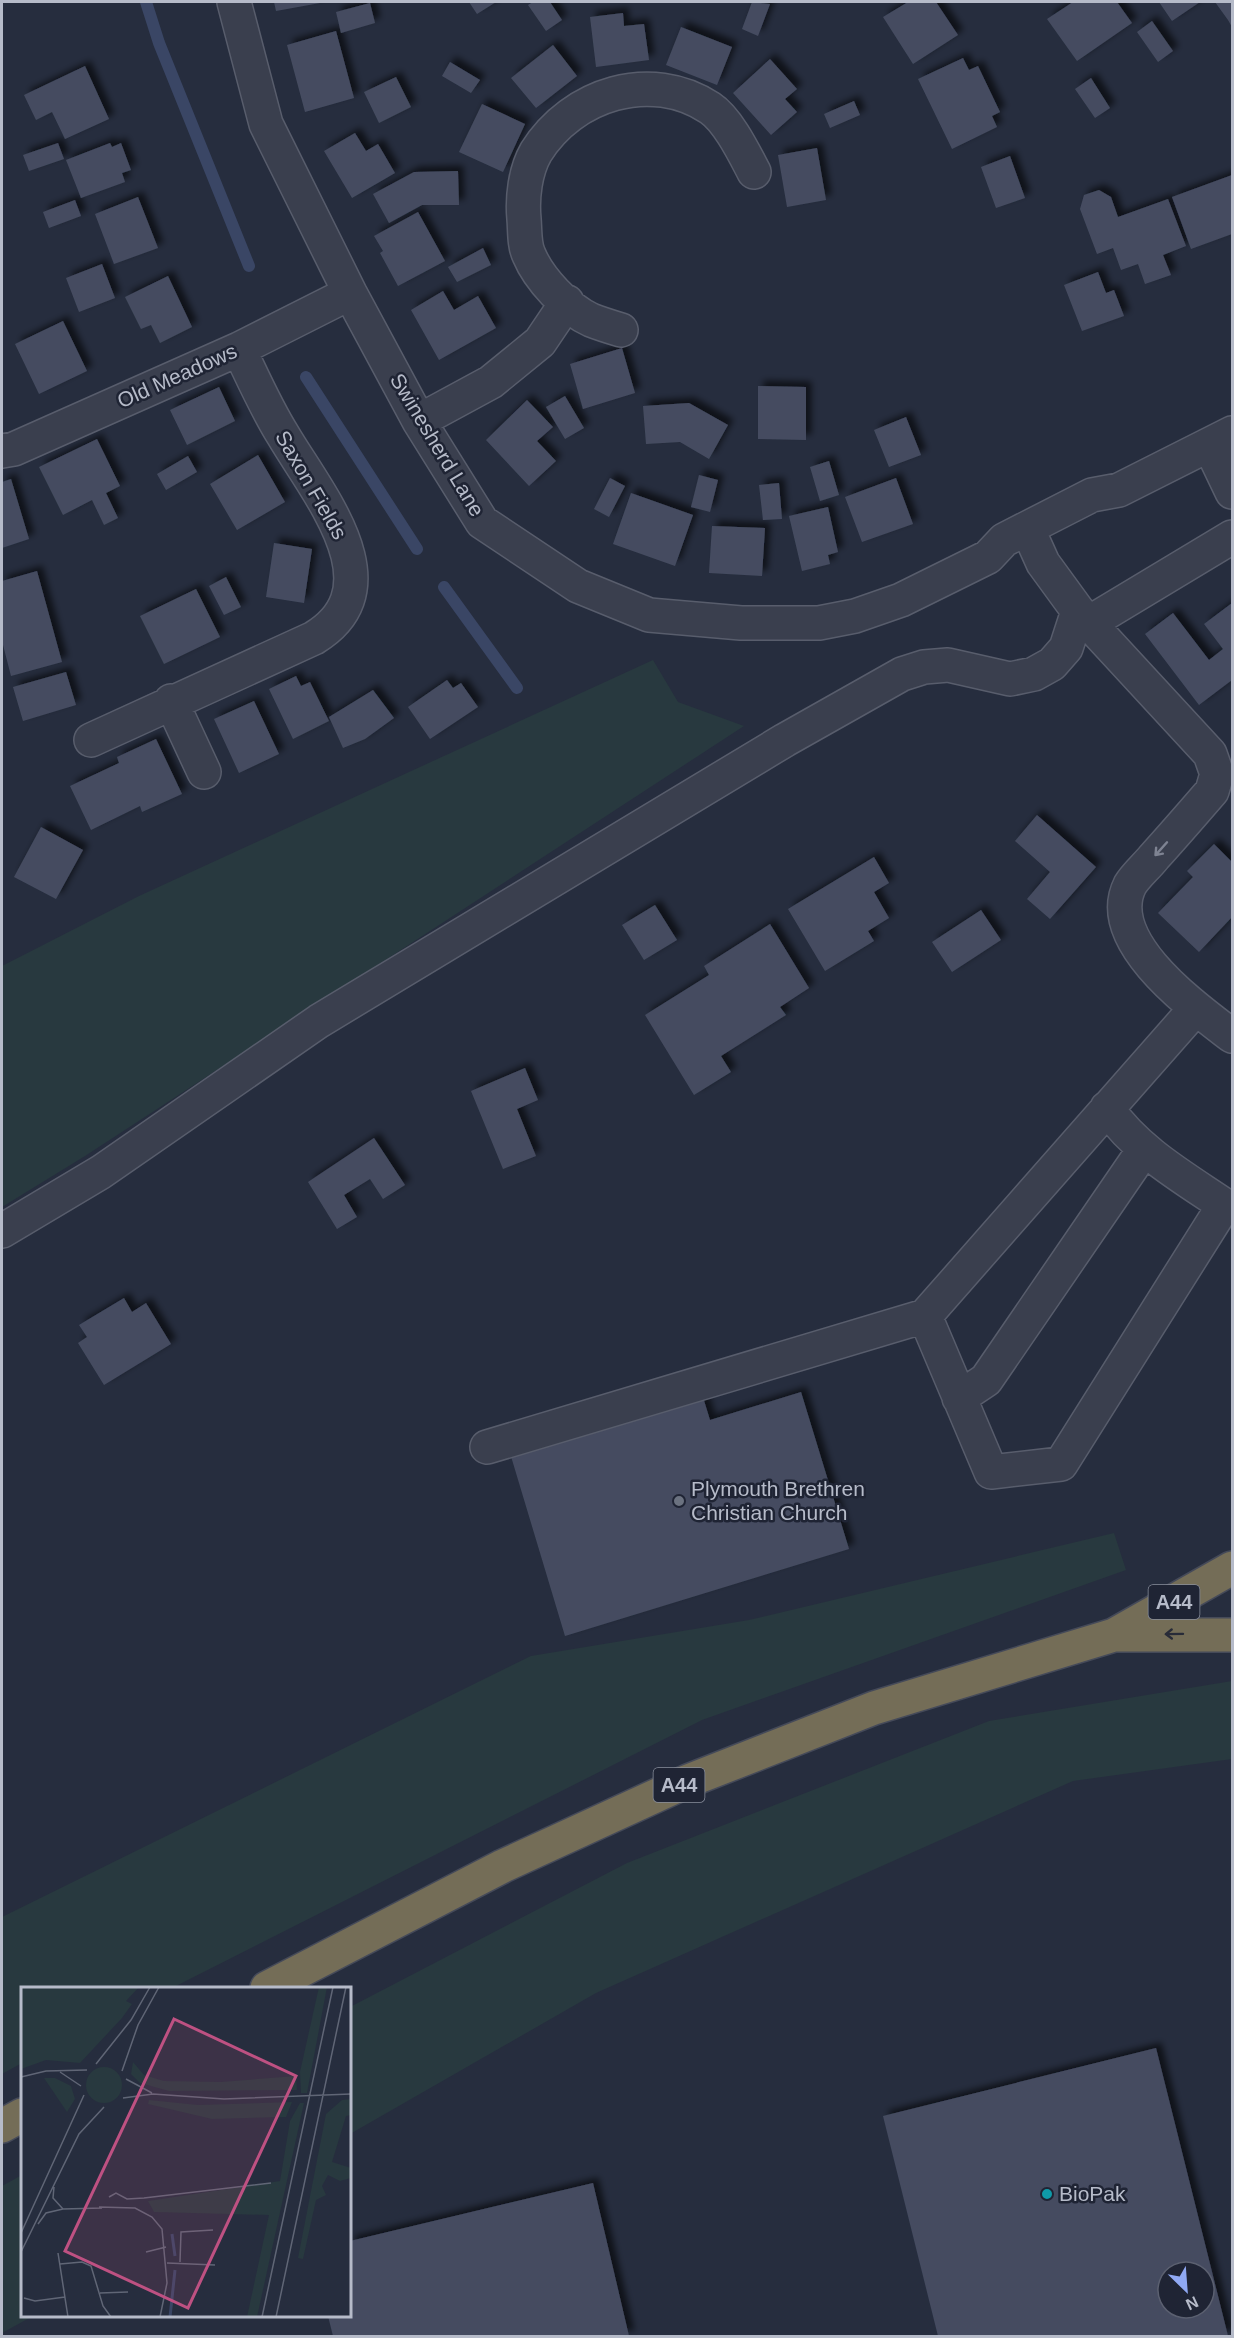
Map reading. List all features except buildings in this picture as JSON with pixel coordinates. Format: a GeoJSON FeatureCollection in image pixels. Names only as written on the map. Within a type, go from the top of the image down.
{"type":"FeatureCollection","features":[{"type":"Feature","properties":{"kind":"highway","name":"A44"},"geometry":{"type":"LineString","coordinates":[[271,1987],[503,1866],[688,1781],[874,1708],[1114,1635],[1233,1568]]}},
{"type":"Feature","properties":{"kind":"highway","name":"A44"},"geometry":{"type":"LineString","coordinates":[[1114,1635],[1233,1635]]}},
{"type":"Feature","properties":{"kind":"highway"},"geometry":{"type":"LineString","coordinates":[[2,2126],[21,2116]]}},
{"type":"Feature","properties":{"kind":"street","name":"Swinesherd Lane"},"geometry":{"type":"LineString","coordinates":[[234,2],[266,124],[350,293],[419,421],[482,522],[578,586],[649,615],[741,623],[819,623],[855,616],[901,600],[988,557],[1010,554],[1034,543],[1098,508],[1119,490],[1221,440]]}},
{"type":"Feature","properties":{"kind":"street"},"geometry":{"type":"LineString","coordinates":[[621,330],[589,319],[567,302],[543,279],[528,253],[522,198],[535,154],[560,122],[592,101],[634,87],[674,92],[712,108],[738,142],[754,172]]}},
{"type":"Feature","properties":{"kind":"street","name":"Old Meadows"},"geometry":{"type":"LineString","coordinates":[[2,451],[14,448],[239,349],[350,293]]}},
{"type":"Feature","properties":{"kind":"street"},"geometry":{"type":"LineString","coordinates":[[419,421],[499,376],[540,342],[567,302]]}},
{"type":"Feature","properties":{"kind":"street","name":"Saxon Fields"},"geometry":{"type":"LineString","coordinates":[[91,740],[330,628],[343,612],[351,583],[351,563],[344,538],[279,429],[239,349]]}},
{"type":"Feature","properties":{"kind":"street"},"geometry":{"type":"LineString","coordinates":[[1221,440],[1233,492]]}},
{"type":"Feature","properties":{"kind":"street","name":"Swinesherd Lane"},"geometry":{"type":"LineString","coordinates":[[988,557],[1004,540],[1082,500],[1092,495],[1119,490]]}},
{"type":"Feature","properties":{"kind":"street"},"geometry":{"type":"LineString","coordinates":[[2,1231],[101,1172],[319,1021],[785,740],[902,674],[924,667],[948,665],[1010,679],[1034,674],[1052,664],[1066,648],[1083,617],[1233,537]]}},
{"type":"Feature","properties":{"kind":"street"},"geometry":{"type":"LineString","coordinates":[[1034,543],[1043,563],[1083,617],[1210,754],[1217,774],[1212,792],[1131,883],[1122,904],[1126,928],[1136,948],[1196,1008],[1233,1036]]}},
{"type":"Feature","properties":{"kind":"street"},"geometry":{"type":"LineString","coordinates":[[171,701],[204,772]]}},
{"type":"Feature","properties":{"kind":"street"},"geometry":{"type":"LineString","coordinates":[[487,1447],[925,1316],[1196,1008]]}},
{"type":"Feature","properties":{"kind":"street"},"geometry":{"type":"LineString","coordinates":[[925,1316],[991,1473],[1061,1464],[1224,1205],[1143,1151],[1120,1127],[1107,1108]]}},
{"type":"Feature","properties":{"kind":"street"},"geometry":{"type":"LineString","coordinates":[[959,1398],[986,1380],[1143,1151]]}},
{"type":"Feature","properties":{"kind":"shaded area"},"geometry":{"type":"Polygon","coordinates":[[[653,660],[678,702],[744,726],[85,1156],[2,1207],[2,966],[139,896],[653,660]]]}},
{"type":"Feature","properties":{"kind":"shaded area"},"geometry":{"type":"Polygon","coordinates":[[[1114,1533],[1126,1570],[702,1720],[174,1987],[21,1987],[21,2064],[2,2074],[2,1917],[531,1656],[749,1620],[1114,1533]]]}},
{"type":"Feature","properties":{"kind":"shaded area"},"geometry":{"type":"Polygon","coordinates":[[[1232,1681],[1232,1759],[1073,1781],[596,1993],[351,2133],[351,2006],[627,1863],[989,1721],[1232,1681]]]}},
{"type":"Feature","properties":{"kind":"shaded area"},"geometry":{"type":"Polygon","coordinates":[[[21,2176],[21,2317],[31,2317],[2,2333],[2,2186],[21,2176]]]}},
{"type":"Feature","properties":{"kind":"waterway"},"geometry":{"type":"LineString","coordinates":[[146,2],[159,43],[249,266]]}},
{"type":"Feature","properties":{"kind":"waterway"},"geometry":{"type":"LineString","coordinates":[[306,377],[417,549]]}},
{"type":"Feature","properties":{"kind":"waterway"},"geometry":{"type":"LineString","coordinates":[[444,587],[517,688]]}},
{"type":"Feature","properties":{"kind":"place","name":"Plymouth Brethren Christian Church"},"geometry":{"type":"Point","coordinates":[679,1501]}},
{"type":"Feature","properties":{"kind":"place","name":"BioPak"},"geometry":{"type":"Point","coordinates":[1047,2194]}}]}
